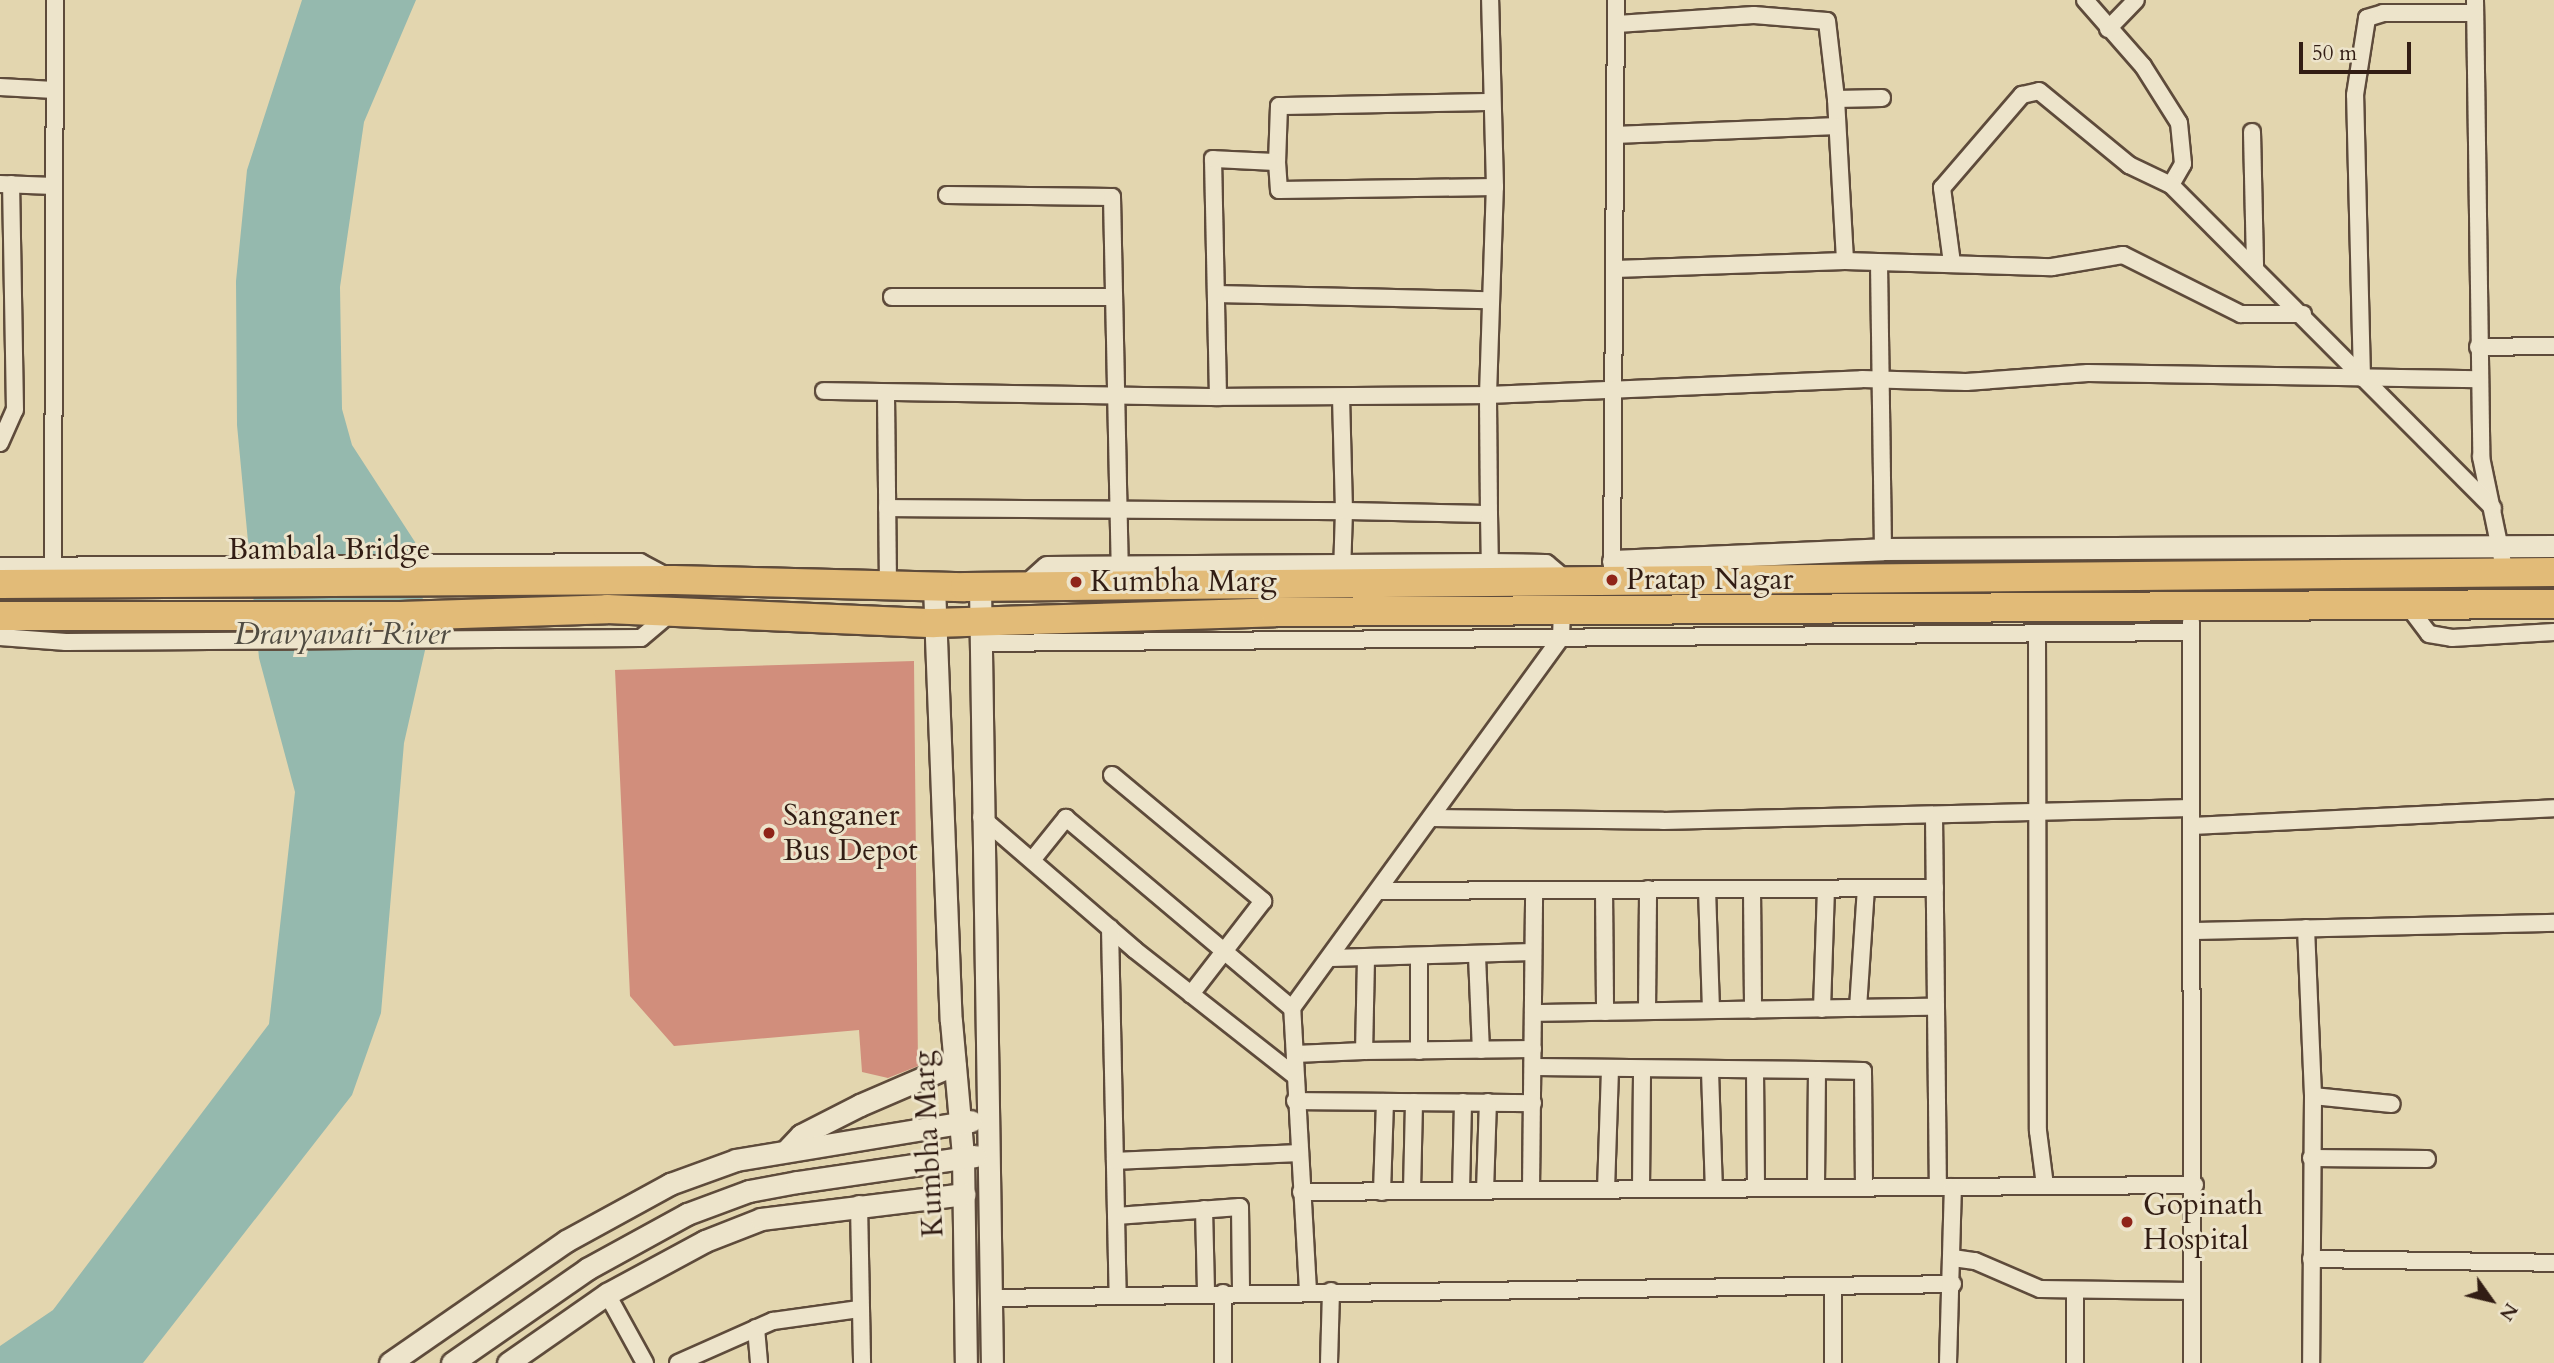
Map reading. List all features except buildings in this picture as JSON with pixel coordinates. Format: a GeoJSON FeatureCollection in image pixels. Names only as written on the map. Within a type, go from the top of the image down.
{"type":"FeatureCollection","features":[{"type":"Feature","properties":{"kind":"highway","name":"Bambala Bridge"},"geometry":{"type":"LineString","coordinates":[[0,584],[673,580],[980,586],[1028,584],[1120,574],[1342,573],[1490,573],[1565,582],[1612,571],[2503,560],[2554,572]]}},
{"type":"Feature","properties":{"kind":"highway"},"geometry":{"type":"LineString","coordinates":[[0,615],[114,618],[551,609],[673,611],[934,623],[980,632],[1275,612],[1562,626],[2191,618],[2408,606],[2554,604]]}},
{"type":"Feature","properties":{"kind":"main road"},"geometry":{"type":"LineString","coordinates":[[1612,571],[1883,549],[2503,560],[2554,546]]}},
{"type":"Feature","properties":{"kind":"main road","name":"Kumbha Marg"},"geometry":{"type":"LineString","coordinates":[[934,586],[955,1064],[963,1156],[966,1363]]}},
{"type":"Feature","properties":{"kind":"main road","name":"Kumbha Marg"},"geometry":{"type":"LineString","coordinates":[[980,586],[981,817],[992,1155],[992,1363]]}},
{"type":"Feature","properties":{"kind":"main road"},"geometry":{"type":"LineString","coordinates":[[788,1149],[813,1129],[955,1064]]}},
{"type":"Feature","properties":{"kind":"main road"},"geometry":{"type":"LineString","coordinates":[[390,1363],[566,1241],[670,1184],[736,1160],[788,1149],[902,1136],[959,1122],[989,1120]]}},
{"type":"Feature","properties":{"kind":"main road"},"geometry":{"type":"LineString","coordinates":[[452,1363],[587,1269],[687,1214],[761,1189],[963,1156],[992,1155]]}},
{"type":"Feature","properties":{"kind":"main road"},"geometry":{"type":"LineString","coordinates":[[518,1360],[607,1294],[705,1241],[761,1219],[859,1204],[964,1194]]}},
{"type":"Feature","properties":{"kind":"street"},"geometry":{"type":"LineString","coordinates":[[53,563],[55,0]]}},
{"type":"Feature","properties":{"kind":"street"},"geometry":{"type":"LineString","coordinates":[[1490,0],[1495,187],[1488,300],[1490,573]]}},
{"type":"Feature","properties":{"kind":"street"},"geometry":{"type":"LineString","coordinates":[[1612,571],[1616,0]]}},
{"type":"Feature","properties":{"kind":"street"},"geometry":{"type":"LineString","coordinates":[[2085,0],[2143,66],[2179,123],[2183,164],[2171,185]]}},
{"type":"Feature","properties":{"kind":"street"},"geometry":{"type":"LineString","coordinates":[[2109,29],[2136,0]]}},
{"type":"Feature","properties":{"kind":"street"},"geometry":{"type":"LineString","coordinates":[[2362,379],[2356,94],[2367,18],[2383,13],[2475,7],[2481,457],[2503,560]]}},
{"type":"Feature","properties":{"kind":"street"},"geometry":{"type":"LineString","coordinates":[[1617,24],[1754,15],[1827,20],[1836,99],[1845,261]]}},
{"type":"Feature","properties":{"kind":"street"},"geometry":{"type":"LineString","coordinates":[[0,87],[54,90]]}},
{"type":"Feature","properties":{"kind":"street"},"geometry":{"type":"LineString","coordinates":[[1952,263],[1942,188],[2022,95],[2039,91],[2129,165],[2171,185],[2303,314],[2362,379],[2493,508]]}},
{"type":"Feature","properties":{"kind":"street"},"geometry":{"type":"LineString","coordinates":[[1836,99],[1882,98]]}},
{"type":"Feature","properties":{"kind":"street"},"geometry":{"type":"LineString","coordinates":[[1492,102],[1279,106],[1277,162],[1279,190],[1495,187]]}},
{"type":"Feature","properties":{"kind":"street"},"geometry":{"type":"LineString","coordinates":[[1616,135],[1836,126]]}},
{"type":"Feature","properties":{"kind":"street"},"geometry":{"type":"LineString","coordinates":[[2252,132],[2256,267]]}},
{"type":"Feature","properties":{"kind":"street"},"geometry":{"type":"LineString","coordinates":[[1218,397],[1213,159],[1277,162]]}},
{"type":"Feature","properties":{"kind":"street"},"geometry":{"type":"LineString","coordinates":[[0,443],[15,410],[7,310],[6,184],[54,186]]}},
{"type":"Feature","properties":{"kind":"street"},"geometry":{"type":"LineString","coordinates":[[947,195],[1112,197],[1114,399],[1120,574]]}},
{"type":"Feature","properties":{"kind":"street"},"geometry":{"type":"LineString","coordinates":[[1615,269],[1845,261],[2052,267],[2123,255],[2241,314],[2303,314]]}},
{"type":"Feature","properties":{"kind":"street"},"geometry":{"type":"LineString","coordinates":[[1879,264],[1883,549]]}},
{"type":"Feature","properties":{"kind":"street"},"geometry":{"type":"LineString","coordinates":[[1216,294],[1488,300]]}},
{"type":"Feature","properties":{"kind":"street"},"geometry":{"type":"LineString","coordinates":[[892,297],[1113,297]]}},
{"type":"Feature","properties":{"kind":"street"},"geometry":{"type":"LineString","coordinates":[[2478,347],[2554,346]]}},
{"type":"Feature","properties":{"kind":"street"},"geometry":{"type":"LineString","coordinates":[[824,391],[886,395],[1114,399],[1341,398],[1488,395],[1881,379],[1966,382],[2088,373],[2479,379]]}},
{"type":"Feature","properties":{"kind":"street"},"geometry":{"type":"LineString","coordinates":[[886,395],[888,585]]}},
{"type":"Feature","properties":{"kind":"street"},"geometry":{"type":"LineString","coordinates":[[1341,398],[1344,510],[1342,573]]}},
{"type":"Feature","properties":{"kind":"street"},"geometry":{"type":"LineString","coordinates":[[887,508],[1118,512],[1344,510],[1489,514]]}},
{"type":"Feature","properties":{"kind":"street"},"geometry":{"type":"LineString","coordinates":[[0,566],[53,563],[640,562],[673,580]]}},
{"type":"Feature","properties":{"kind":"street"},"geometry":{"type":"LineString","coordinates":[[2408,606],[2429,634],[2440,636],[2554,632]]}},
{"type":"Feature","properties":{"kind":"street"},"geometry":{"type":"LineString","coordinates":[[0,637],[66,642],[641,638],[673,611]]}},
{"type":"Feature","properties":{"kind":"street"},"geometry":{"type":"LineString","coordinates":[[1308,1291],[1294,1101],[1292,1008],[1432,818],[1562,626],[2037,633],[2191,618],[2195,1185],[2192,1363]]}},
{"type":"Feature","properties":{"kind":"street"},"geometry":{"type":"LineString","coordinates":[[2037,633],[2035,813],[2038,1131],[2045,1186]]}},
{"type":"Feature","properties":{"kind":"street"},"geometry":{"type":"LineString","coordinates":[[1112,775],[1263,901],[1191,994]]}},
{"type":"Feature","properties":{"kind":"street"},"geometry":{"type":"LineString","coordinates":[[1432,818],[1934,815],[2192,808]]}},
{"type":"Feature","properties":{"kind":"street"},"geometry":{"type":"LineString","coordinates":[[2192,826],[2554,808]]}},
{"type":"Feature","properties":{"kind":"street"},"geometry":{"type":"LineString","coordinates":[[1934,815],[1936,1007],[1946,1187],[1953,1258],[1948,1363]]}},
{"type":"Feature","properties":{"kind":"street"},"geometry":{"type":"LineString","coordinates":[[981,817],[1110,928],[1295,1076]]}},
{"type":"Feature","properties":{"kind":"street"},"geometry":{"type":"LineString","coordinates":[[1033,859],[1066,818],[1292,1008]]}},
{"type":"Feature","properties":{"kind":"street"},"geometry":{"type":"LineString","coordinates":[[1822,1009],[1826,888]]}},
{"type":"Feature","properties":{"kind":"street"},"geometry":{"type":"LineString","coordinates":[[1858,1008],[1866,888]]}},
{"type":"Feature","properties":{"kind":"street"},"geometry":{"type":"LineString","coordinates":[[1379,891],[1934,888]]}},
{"type":"Feature","properties":{"kind":"street"},"geometry":{"type":"LineString","coordinates":[[1647,1012],[1648,889]]}},
{"type":"Feature","properties":{"kind":"street"},"geometry":{"type":"LineString","coordinates":[[1707,889],[1712,1010]]}},
{"type":"Feature","properties":{"kind":"street"},"geometry":{"type":"LineString","coordinates":[[1752,889],[1753,1010]]}},
{"type":"Feature","properties":{"kind":"street"},"geometry":{"type":"LineString","coordinates":[[1531,1190],[1535,1068],[1534,890]]}},
{"type":"Feature","properties":{"kind":"street"},"geometry":{"type":"LineString","coordinates":[[1604,890],[1605,1012]]}},
{"type":"Feature","properties":{"kind":"street"},"geometry":{"type":"LineString","coordinates":[[2192,931],[2554,923]]}},
{"type":"Feature","properties":{"kind":"street"},"geometry":{"type":"LineString","coordinates":[[1110,928],[1118,1295]]}},
{"type":"Feature","properties":{"kind":"street"},"geometry":{"type":"LineString","coordinates":[[2306,928],[2313,1096],[2311,1363]]}},
{"type":"Feature","properties":{"kind":"street"},"geometry":{"type":"LineString","coordinates":[[1331,958],[1419,958],[1533,952]]}},
{"type":"Feature","properties":{"kind":"street"},"geometry":{"type":"LineString","coordinates":[[1477,956],[1481,1050]]}},
{"type":"Feature","properties":{"kind":"street"},"geometry":{"type":"LineString","coordinates":[[1364,1051],[1366,958]]}},
{"type":"Feature","properties":{"kind":"street"},"geometry":{"type":"LineString","coordinates":[[1419,958],[1419,1051]]}},
{"type":"Feature","properties":{"kind":"street"},"geometry":{"type":"LineString","coordinates":[[1533,1013],[1936,1007]]}},
{"type":"Feature","properties":{"kind":"street"},"geometry":{"type":"LineString","coordinates":[[1295,1054],[1533,1049]]}},
{"type":"Feature","properties":{"kind":"street"},"geometry":{"type":"LineString","coordinates":[[1535,1068],[1863,1071],[1864,1188]]}},
{"type":"Feature","properties":{"kind":"street"},"geometry":{"type":"LineString","coordinates":[[1606,1190],[1609,1069]]}},
{"type":"Feature","properties":{"kind":"street"},"geometry":{"type":"LineString","coordinates":[[1641,1189],[1642,1070]]}},
{"type":"Feature","properties":{"kind":"street"},"geometry":{"type":"LineString","coordinates":[[1816,1188],[1817,1070]]}},
{"type":"Feature","properties":{"kind":"street"},"geometry":{"type":"LineString","coordinates":[[1710,1071],[1714,1189]]}},
{"type":"Feature","properties":{"kind":"street"},"geometry":{"type":"LineString","coordinates":[[1755,1071],[1756,1188]]}},
{"type":"Feature","properties":{"kind":"street"},"geometry":{"type":"LineString","coordinates":[[2313,1096],[2392,1104]]}},
{"type":"Feature","properties":{"kind":"street"},"geometry":{"type":"LineString","coordinates":[[1294,1101],[1533,1102]]}},
{"type":"Feature","properties":{"kind":"street"},"geometry":{"type":"LineString","coordinates":[[1382,1192],[1385,1102]]}},
{"type":"Feature","properties":{"kind":"street"},"geometry":{"type":"LineString","coordinates":[[1412,1191],[1414,1102]]}},
{"type":"Feature","properties":{"kind":"street"},"geometry":{"type":"LineString","coordinates":[[1461,1191],[1463,1102]]}},
{"type":"Feature","properties":{"kind":"street"},"geometry":{"type":"LineString","coordinates":[[1485,1191],[1488,1102]]}},
{"type":"Feature","properties":{"kind":"street"},"geometry":{"type":"LineString","coordinates":[[1115,1161],[1298,1153]]}},
{"type":"Feature","properties":{"kind":"street"},"geometry":{"type":"LineString","coordinates":[[2311,1158],[2427,1159]]}},
{"type":"Feature","properties":{"kind":"street"},"geometry":{"type":"LineString","coordinates":[[1301,1192],[2195,1185]]}},
{"type":"Feature","properties":{"kind":"street"},"geometry":{"type":"LineString","coordinates":[[859,1204],[862,1363]]}},
{"type":"Feature","properties":{"kind":"street"},"geometry":{"type":"LineString","coordinates":[[1116,1216],[1240,1207],[1241,1293]]}},
{"type":"Feature","properties":{"kind":"street"},"geometry":{"type":"LineString","coordinates":[[1204,1209],[1223,1363]]}},
{"type":"Feature","properties":{"kind":"street"},"geometry":{"type":"LineString","coordinates":[[1953,1258],[1975,1261],[2028,1287],[2075,1293],[2192,1291]]}},
{"type":"Feature","properties":{"kind":"street"},"geometry":{"type":"LineString","coordinates":[[2311,1259],[2554,1263]]}},
{"type":"Feature","properties":{"kind":"street"},"geometry":{"type":"LineString","coordinates":[[992,1298],[1308,1291],[1833,1289],[1953,1284]]}},
{"type":"Feature","properties":{"kind":"street"},"geometry":{"type":"LineString","coordinates":[[1833,1289],[1833,1363]]}},
{"type":"Feature","properties":{"kind":"street"},"geometry":{"type":"LineString","coordinates":[[1329,1363],[1331,1291]]}},
{"type":"Feature","properties":{"kind":"street"},"geometry":{"type":"LineString","coordinates":[[2075,1293],[2075,1363]]}},
{"type":"Feature","properties":{"kind":"street"},"geometry":{"type":"LineString","coordinates":[[607,1294],[645,1363]]}},
{"type":"Feature","properties":{"kind":"street"},"geometry":{"type":"LineString","coordinates":[[678,1363],[773,1321],[859,1309]]}},
{"type":"Feature","properties":{"kind":"street"},"geometry":{"type":"LineString","coordinates":[[756,1328],[759,1363]]}},
{"type":"Feature","properties":{"kind":"water","name":"Dravyavati River"},"geometry":{"type":"Polygon","coordinates":[[[302,0],[416,0],[364,122],[340,287],[342,409],[352,445],[415,542],[428,637],[404,743],[381,1013],[352,1095],[143,1363],[0,1363],[0,1346],[53,1310],[269,1024],[295,792],[259,658],[237,425],[236,281],[247,170],[302,0]]]}},
{"type":"Feature","properties":{"kind":"place","name":"Pratap Nagar"},"geometry":{"type":"Point","coordinates":[1612,580]}},
{"type":"Feature","properties":{"kind":"place","name":"Kumbha Marg"},"geometry":{"type":"Point","coordinates":[1076,582]}},
{"type":"Feature","properties":{"kind":"place","name":"Sanganer Bus Depot"},"geometry":{"type":"Point","coordinates":[769,833]}},
{"type":"Feature","properties":{"kind":"place","name":"Gopinath Hospital"},"geometry":{"type":"Point","coordinates":[2127,1222]}}]}
